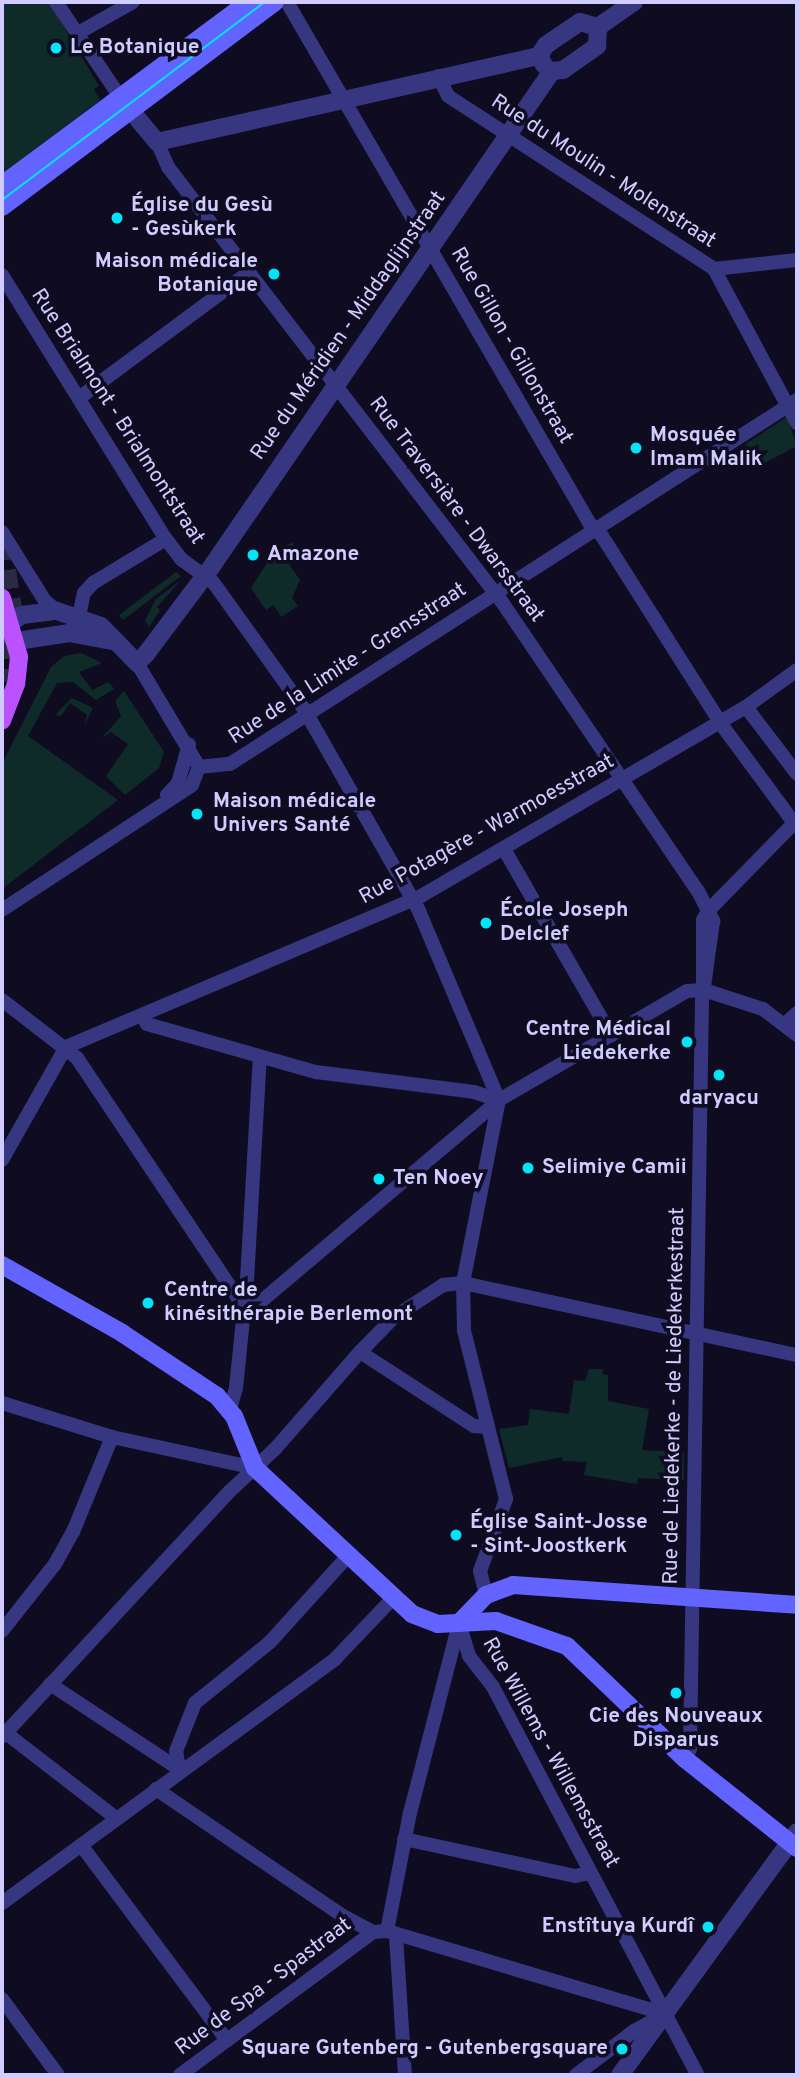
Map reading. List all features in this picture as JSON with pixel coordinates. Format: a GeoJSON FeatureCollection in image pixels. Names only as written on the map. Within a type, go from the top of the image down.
{"type":"FeatureCollection","features":[{"type":"Feature","properties":{"kind":"main road"},"geometry":{"type":"LineString","coordinates":[[2,207],[248,2]]}},
{"type":"Feature","properties":{"kind":"main road"},"geometry":{"type":"LineString","coordinates":[[2,185],[275,2]]}},
{"type":"Feature","properties":{"kind":"main road"},"geometry":{"type":"LineString","coordinates":[[2,598],[4,627],[17,641],[18,672],[4,709]]}},
{"type":"Feature","properties":{"kind":"main road"},"geometry":{"type":"LineString","coordinates":[[2,1265],[122,1333],[230,1409],[255,1468],[421,1619],[459,1623],[496,1621],[567,1646],[685,1759],[795,1841]]}},
{"type":"Feature","properties":{"kind":"main road"},"geometry":{"type":"LineString","coordinates":[[459,1623],[485,1595],[513,1585],[797,1605]]}},
{"type":"Feature","properties":{"kind":"street"},"geometry":{"type":"LineString","coordinates":[[57,2],[125,104],[157,142],[438,76],[538,56],[546,45],[580,22],[598,27],[634,2]]}},
{"type":"Feature","properties":{"kind":"street"},"geometry":{"type":"LineString","coordinates":[[78,33],[133,2]]}},
{"type":"Feature","properties":{"kind":"street","name":"Rue Gillon - Gillonstraat"},"geometry":{"type":"LineString","coordinates":[[287,2],[594,529],[720,722],[796,820]]}},
{"type":"Feature","properties":{"kind":"street","name":"Rue du Méridien - Middaglijnstraat"},"geometry":{"type":"LineString","coordinates":[[137,663],[203,575],[552,72],[563,70],[597,46],[598,27]]}},
{"type":"Feature","properties":{"kind":"street"},"geometry":{"type":"LineString","coordinates":[[538,56],[552,72]]}},
{"type":"Feature","properties":{"kind":"street","name":"Rue du Moulin - Molenstraat"},"geometry":{"type":"LineString","coordinates":[[438,76],[448,96],[714,269],[793,403],[797,423]]}},
{"type":"Feature","properties":{"kind":"street","name":"Rue Traversière - Dwarsstraat"},"geometry":{"type":"LineString","coordinates":[[157,142],[168,166],[496,594],[708,911]]}},
{"type":"Feature","properties":{"kind":"street"},"geometry":{"type":"LineString","coordinates":[[714,269],[797,260]]}},
{"type":"Feature","properties":{"kind":"street"},"geometry":{"type":"LineString","coordinates":[[79,398],[249,272]]}},
{"type":"Feature","properties":{"kind":"street","name":"Rue Brialmont - Brialmontstraat"},"geometry":{"type":"LineString","coordinates":[[2,275],[166,539],[181,559],[203,575],[307,715],[412,900],[499,1100]]}},
{"type":"Feature","properties":{"kind":"street","name":"Rue de la Limite - Grensstraat"},"geometry":{"type":"LineString","coordinates":[[200,767],[230,764],[793,403]]}},
{"type":"Feature","properties":{"kind":"street"},"geometry":{"type":"LineString","coordinates":[[2,532],[45,601],[88,634]]}},
{"type":"Feature","properties":{"kind":"street"},"geometry":{"type":"LineString","coordinates":[[79,616],[85,593],[93,583],[166,539]]}},
{"type":"Feature","properties":{"kind":"street"},"geometry":{"type":"LineString","coordinates":[[2,910],[192,785],[200,767],[189,743],[137,663],[101,626],[79,616],[57,611],[22,615],[4,627]]}},
{"type":"Feature","properties":{"kind":"street"},"geometry":{"type":"LineString","coordinates":[[17,641],[69,633],[88,634],[120,644]]}},
{"type":"Feature","properties":{"kind":"street","name":"Rue Potagère - Warmoesstraat"},"geometry":{"type":"LineString","coordinates":[[66,1047],[412,900],[746,707],[797,670]]}},
{"type":"Feature","properties":{"kind":"street"},"geometry":{"type":"LineString","coordinates":[[746,707],[797,774]]}},
{"type":"Feature","properties":{"kind":"street"},"geometry":{"type":"LineString","coordinates":[[157,806],[178,783],[189,743]]}},
{"type":"Feature","properties":{"kind":"street"},"geometry":{"type":"LineString","coordinates":[[708,911],[796,820]]}},
{"type":"Feature","properties":{"kind":"street"},"geometry":{"type":"LineString","coordinates":[[504,849],[611,1035]]}},
{"type":"Feature","properties":{"kind":"street","name":"Rue de Liedekerke - de Liedekerkestraat"},"geometry":{"type":"LineString","coordinates":[[685,1759],[690,1749],[693,1597],[704,990],[700,963],[703,920],[708,911]]}},
{"type":"Feature","properties":{"kind":"street"},"geometry":{"type":"LineString","coordinates":[[241,1303],[258,1304],[499,1100],[687,991],[704,990],[763,1009],[797,1035]]}},
{"type":"Feature","properties":{"kind":"street"},"geometry":{"type":"LineString","coordinates":[[2,1000],[66,1047],[241,1303]]}},
{"type":"Feature","properties":{"kind":"street"},"geometry":{"type":"LineString","coordinates":[[785,1024],[797,1013]]}},
{"type":"Feature","properties":{"kind":"street"},"geometry":{"type":"LineString","coordinates":[[142,1016],[146,1024],[316,1072],[474,1091],[499,1100]]}},
{"type":"Feature","properties":{"kind":"street"},"geometry":{"type":"LineString","coordinates":[[2,1160],[66,1047]]}},
{"type":"Feature","properties":{"kind":"street"},"geometry":{"type":"LineString","coordinates":[[230,1409],[236,1388],[241,1303],[247,1280],[260,1057]]}},
{"type":"Feature","properties":{"kind":"street"},"geometry":{"type":"LineString","coordinates":[[485,1595],[480,1571],[506,1499],[464,1329],[463,1283],[499,1100]]}},
{"type":"Feature","properties":{"kind":"street"},"geometry":{"type":"LineString","coordinates":[[116,1818],[3,1733],[255,1468],[360,1352],[417,1300],[443,1285],[463,1283],[797,1355]]}},
{"type":"Feature","properties":{"kind":"street"},"geometry":{"type":"LineString","coordinates":[[360,1352],[474,1426],[487,1427]]}},
{"type":"Feature","properties":{"kind":"street"},"geometry":{"type":"LineString","coordinates":[[2,1404],[111,1437],[255,1468]]}},
{"type":"Feature","properties":{"kind":"street"},"geometry":{"type":"LineString","coordinates":[[2,1631],[55,1564],[73,1532],[111,1437]]}},
{"type":"Feature","properties":{"kind":"street"},"geometry":{"type":"LineString","coordinates":[[179,1769],[176,1751],[195,1703],[270,1642],[349,1555]]}},
{"type":"Feature","properties":{"kind":"street"},"geometry":{"type":"LineString","coordinates":[[2,1903],[179,1769],[335,1659],[394,1597]]}},
{"type":"Feature","properties":{"kind":"street"},"geometry":{"type":"LineString","coordinates":[[405,2075],[385,1933],[444,1670],[459,1623]]}},
{"type":"Feature","properties":{"kind":"street","name":"Rue Willems - Willemsstraat"},"geometry":{"type":"LineString","coordinates":[[459,1623],[469,1656],[493,1687],[698,2075]]}},
{"type":"Feature","properties":{"kind":"street"},"geometry":{"type":"LineString","coordinates":[[50,1684],[179,1769]]}},
{"type":"Feature","properties":{"kind":"street"},"geometry":{"type":"LineString","coordinates":[[156,1789],[320,1902],[385,1933],[626,1998],[666,2014]]}},
{"type":"Feature","properties":{"kind":"street"},"geometry":{"type":"LineString","coordinates":[[404,1839],[575,1876],[591,1873]]}},
{"type":"Feature","properties":{"kind":"street"},"geometry":{"type":"LineString","coordinates":[[611,2049],[624,2070],[795,1841]]}},
{"type":"Feature","properties":{"kind":"street"},"geometry":{"type":"LineString","coordinates":[[81,1845],[227,2040]]}},
{"type":"Feature","properties":{"kind":"street","name":"Rue de Spa - Spastraat"},"geometry":{"type":"LineString","coordinates":[[180,2075],[385,1933]]}},
{"type":"Feature","properties":{"kind":"street"},"geometry":{"type":"LineString","coordinates":[[2,1999],[58,2075]]}},
{"type":"Feature","properties":{"kind":"street"},"geometry":{"type":"LineString","coordinates":[[576,2075],[666,2014]]}},
{"type":"Feature","properties":{"kind":"green space"},"geometry":{"type":"Polygon","coordinates":[[[2,2],[49,2],[99,86],[94,89],[100,100],[2,174],[2,2]]]}},
{"type":"Feature","properties":{"kind":"green space"},"geometry":{"type":"Polygon","coordinates":[[[787,417],[797,446],[755,468],[741,447],[787,417]]]}},
{"type":"Feature","properties":{"kind":"green space"},"geometry":{"type":"Polygon","coordinates":[[[292,542],[301,556],[289,564],[300,580],[292,598],[298,606],[281,617],[274,605],[266,610],[251,588],[272,555],[292,542]]]}},
{"type":"Feature","properties":{"kind":"green space"},"geometry":{"type":"Polygon","coordinates":[[[176,572],[181,576],[123,620],[119,615],[176,572]]]}},
{"type":"Feature","properties":{"kind":"green space"},"geometry":{"type":"Polygon","coordinates":[[[181,580],[157,607],[160,610],[149,627],[145,621],[155,600],[181,580]]]}},
{"type":"Feature","properties":{"kind":"green space"},"geometry":{"type":"Polygon","coordinates":[[[81,653],[102,663],[79,672],[92,690],[109,682],[114,689],[96,700],[73,682],[57,683],[28,736],[118,800],[2,889],[2,764],[51,667],[64,656],[81,653]]]}},
{"type":"Feature","properties":{"kind":"green space"},"geometry":{"type":"Polygon","coordinates":[[[124,691],[164,752],[159,768],[125,795],[106,776],[128,744],[111,732],[102,738],[121,716],[115,701],[124,691]]]}},
{"type":"Feature","properties":{"kind":"green space"},"geometry":{"type":"Polygon","coordinates":[[[72,698],[93,708],[84,726],[87,715],[70,703],[60,717],[56,714],[72,698]]]}},
{"type":"Feature","properties":{"kind":"green space"},"geometry":{"type":"Polygon","coordinates":[[[589,1369],[603,1369],[602,1374],[608,1375],[608,1401],[649,1409],[642,1450],[684,1452],[684,1480],[638,1478],[637,1484],[584,1475],[587,1462],[563,1461],[562,1457],[509,1468],[499,1429],[528,1425],[530,1409],[569,1414],[574,1380],[585,1381],[589,1369]]]}},
{"type":"Feature","properties":{"kind":"tunnel"},"geometry":{"type":"LineString","coordinates":[[2,541],[13,611],[2,681]]}},
{"type":"Feature","properties":{"kind":"tram line"},"geometry":{"type":"LineString","coordinates":[[2,200],[265,2]]}},
{"type":"Feature","properties":{"kind":"place","name":"Le Botanique"},"geometry":{"type":"Point","coordinates":[56,48]}},
{"type":"Feature","properties":{"kind":"place","name":"Église du Gesù - Gesùkerk"},"geometry":{"type":"Point","coordinates":[117,218]}},
{"type":"Feature","properties":{"kind":"place","name":"Maison médicale Botanique"},"geometry":{"type":"Point","coordinates":[274,274]}},
{"type":"Feature","properties":{"kind":"place","name":"Mosquée Imam Malik"},"geometry":{"type":"Point","coordinates":[636,448]}},
{"type":"Feature","properties":{"kind":"place","name":"Amazone"},"geometry":{"type":"Point","coordinates":[253,555]}},
{"type":"Feature","properties":{"kind":"place","name":"Maison médicale Univers Santé"},"geometry":{"type":"Point","coordinates":[197,814]}},
{"type":"Feature","properties":{"kind":"place","name":"École Joseph Delclef"},"geometry":{"type":"Point","coordinates":[486,923]}},
{"type":"Feature","properties":{"kind":"place","name":"Centre Médical Liedekerke"},"geometry":{"type":"Point","coordinates":[687,1042]}},
{"type":"Feature","properties":{"kind":"place","name":"daryacu"},"geometry":{"type":"Point","coordinates":[719,1075]}},
{"type":"Feature","properties":{"kind":"place","name":"Selimiye Camii"},"geometry":{"type":"Point","coordinates":[528,1168]}},
{"type":"Feature","properties":{"kind":"place","name":"Ten Noey"},"geometry":{"type":"Point","coordinates":[379,1179]}},
{"type":"Feature","properties":{"kind":"place","name":"Centre de kinésithérapie Berlemont"},"geometry":{"type":"Point","coordinates":[148,1303]}},
{"type":"Feature","properties":{"kind":"place","name":"Église Saint-Josse - Sint-Joostkerk"},"geometry":{"type":"Point","coordinates":[456,1535]}},
{"type":"Feature","properties":{"kind":"place","name":"Cie des Nouveaux Disparus"},"geometry":{"type":"Point","coordinates":[676,1693]}},
{"type":"Feature","properties":{"kind":"place","name":"Enstîtuya Kurdî"},"geometry":{"type":"Point","coordinates":[708,1927]}},
{"type":"Feature","properties":{"kind":"place","name":"Square Gutenberg - Gutenbergsquare"},"geometry":{"type":"Point","coordinates":[622,2049]}}]}
